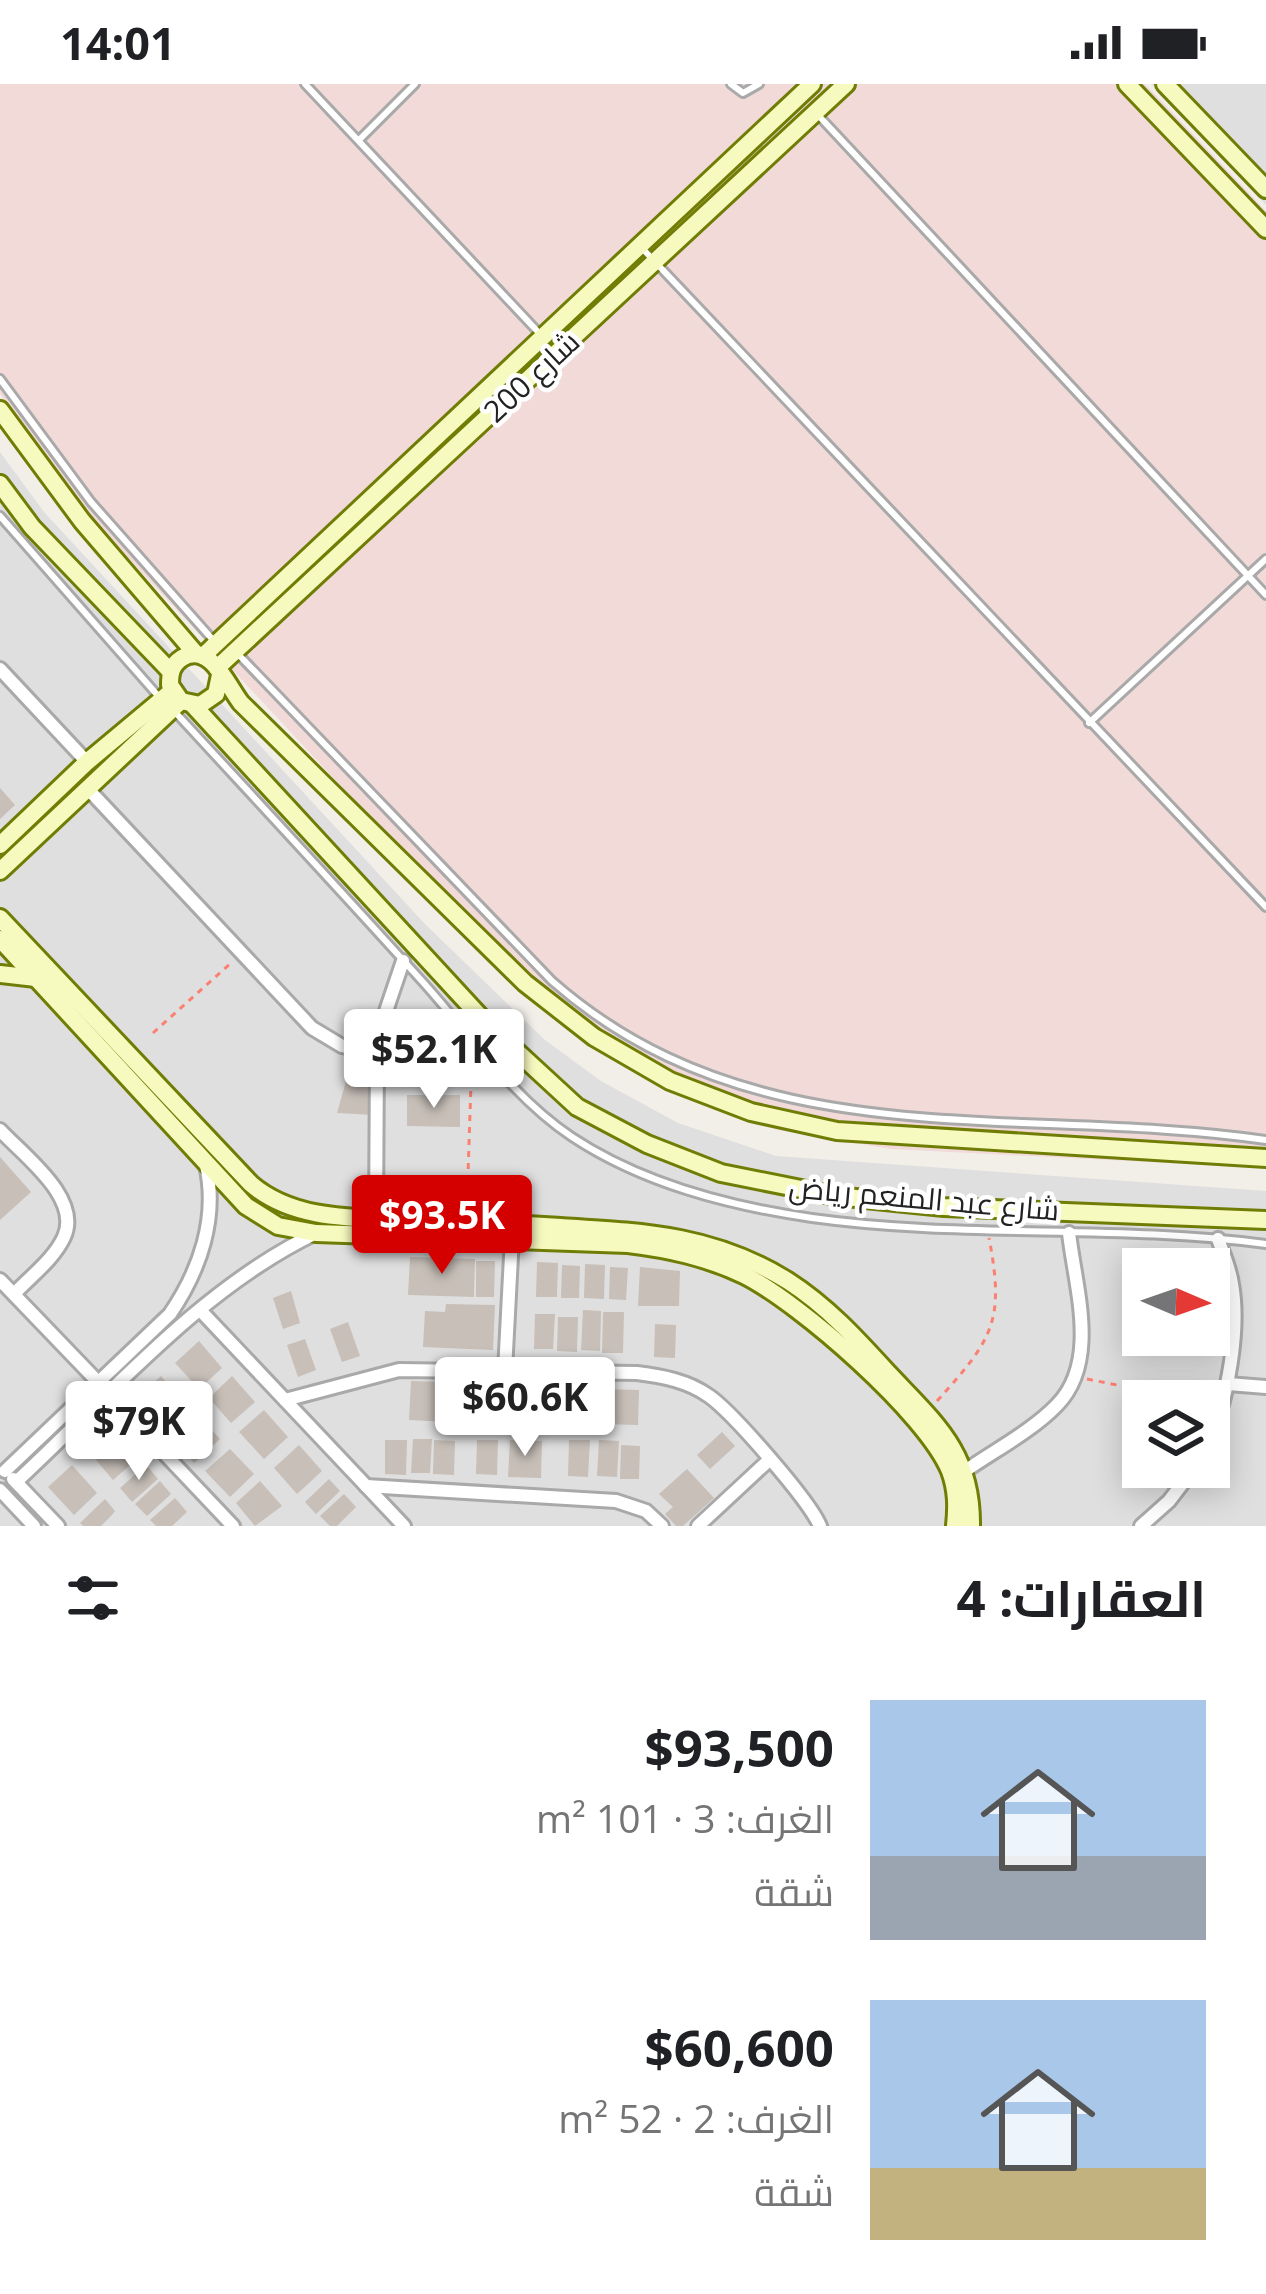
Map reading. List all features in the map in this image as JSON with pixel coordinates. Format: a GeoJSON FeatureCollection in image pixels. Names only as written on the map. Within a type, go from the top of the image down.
{"type":"FeatureCollection","features":[{"type":"Feature","properties":{"kind":"street","name":"شارع 200"},"geometry":{"type":"LineString","coordinates":[[219,672],[846,84]]}},
{"type":"Feature","properties":{"kind":"street"},"geometry":{"type":"LineString","coordinates":[[1127,84],[1266,229]]}},
{"type":"Feature","properties":{"kind":"street"},"geometry":{"type":"LineString","coordinates":[[1165,84],[1266,189]]}},
{"type":"Feature","properties":{"kind":"street","name":"شارع 200"},"geometry":{"type":"LineString","coordinates":[[205,651],[800,88]]}},
{"type":"Feature","properties":{"kind":"street"},"geometry":{"type":"LineString","coordinates":[[0,410],[82,520],[205,651],[219,672],[219,688],[212,699],[176,701],[88,762],[0,844]]}},
{"type":"Feature","properties":{"kind":"street"},"geometry":{"type":"LineString","coordinates":[[0,484],[32,527],[171,672],[176,701]]}},
{"type":"Feature","properties":{"kind":"street"},"geometry":{"type":"LineString","coordinates":[[171,672],[183,657],[205,651]]}},
{"type":"Feature","properties":{"kind":"street"},"geometry":{"type":"LineString","coordinates":[[0,669],[88,762]]}},
{"type":"Feature","properties":{"kind":"street","name":"شارع عبد المنعم رياض"},"geometry":{"type":"LineString","coordinates":[[219,672],[241,703],[525,982],[594,1037],[670,1081],[751,1112],[837,1131],[1266,1158]]}},
{"type":"Feature","properties":{"kind":"street"},"geometry":{"type":"LineString","coordinates":[[0,871],[176,701]]}},
{"type":"Feature","properties":{"kind":"street","name":"شارع عبد المنعم رياض"},"geometry":{"type":"LineString","coordinates":[[176,701],[487,1024],[578,1106],[647,1144],[721,1173],[836,1196],[944,1207],[1266,1220]]}},
{"type":"Feature","properties":{"kind":"street"},"geometry":{"type":"LineString","coordinates":[[88,789],[312,1028],[342,1046],[376,1053]]}},
{"type":"Feature","properties":{"kind":"street"},"geometry":{"type":"LineString","coordinates":[[0,918],[209,1152],[256,1214],[278,1226],[316,1233],[679,1236],[745,1258],[827,1310],[926,1413],[953,1446],[965,1471],[971,1526]]}},
{"type":"Feature","properties":{"kind":"street"},"geometry":{"type":"LineString","coordinates":[[0,939],[209,1152],[280,1203],[311,1212],[466,1221],[513,1232],[676,1250],[743,1275],[784,1298],[839,1343],[935,1445],[955,1486],[956,1526]]}},
{"type":"Feature","properties":{"kind":"street"},"geometry":{"type":"LineString","coordinates":[[376,1219],[376,1053],[403,961]]}},
{"type":"Feature","properties":{"kind":"street"},"geometry":{"type":"LineString","coordinates":[[0,974],[36,978]]}},
{"type":"Feature","properties":{"kind":"street"},"geometry":{"type":"LineString","coordinates":[[0,1130],[60,1196],[67,1212],[61,1243],[14,1294]]}},
{"type":"Feature","properties":{"kind":"street"},"geometry":{"type":"LineString","coordinates":[[58,1526],[3,1468],[170,1314],[202,1250],[209,1216],[209,1152]]}},
{"type":"Feature","properties":{"kind":"street"},"geometry":{"type":"LineString","coordinates":[[506,1371],[513,1232]]}},
{"type":"Feature","properties":{"kind":"street"},"geometry":{"type":"LineString","coordinates":[[16,1482],[200,1310],[261,1263],[316,1233]]}},
{"type":"Feature","properties":{"kind":"street"},"geometry":{"type":"LineString","coordinates":[[965,1471],[1057,1406],[1075,1377],[1082,1344],[1069,1233]]}},
{"type":"Feature","properties":{"kind":"street"},"geometry":{"type":"LineString","coordinates":[[1218,1238],[1233,1285],[1228,1380]]}},
{"type":"Feature","properties":{"kind":"street"},"geometry":{"type":"LineString","coordinates":[[0,1280],[98,1382]]}},
{"type":"Feature","properties":{"kind":"street"},"geometry":{"type":"LineString","coordinates":[[200,1310],[404,1526]]}},
{"type":"Feature","properties":{"kind":"street"},"geometry":{"type":"LineString","coordinates":[[285,1400],[386,1372],[637,1373],[685,1383],[714,1399],[808,1502],[820,1526]]}},
{"type":"Feature","properties":{"kind":"street"},"geometry":{"type":"LineString","coordinates":[[1230,1384],[1266,1388]]}},
{"type":"Feature","properties":{"kind":"street"},"geometry":{"type":"LineString","coordinates":[[110,1395],[232,1526]]}},
{"type":"Feature","properties":{"kind":"street"},"geometry":{"type":"LineString","coordinates":[[698,1526],[769,1460]]}},
{"type":"Feature","properties":{"kind":"street"},"geometry":{"type":"LineString","coordinates":[[366,1486],[616,1501],[646,1511],[662,1526]]}},
{"type":"Feature","properties":{"kind":"street"},"geometry":{"type":"LineString","coordinates":[[1141,1526],[1179,1488]]}},
{"type":"Feature","properties":{"kind":"street"},"geometry":{"type":"LineString","coordinates":[[0,1490],[34,1526]]}},
{"type":"Feature","properties":{"kind":"lane"},"geometry":{"type":"LineString","coordinates":[[305,84],[543,336]]}},
{"type":"Feature","properties":{"kind":"lane"},"geometry":{"type":"LineString","coordinates":[[358,140],[415,84]]}},
{"type":"Feature","properties":{"kind":"lane"},"geometry":{"type":"LineString","coordinates":[[731,84],[743,93],[759,84]]}},
{"type":"Feature","properties":{"kind":"lane"},"geometry":{"type":"LineString","coordinates":[[816,113],[1266,595]]}},
{"type":"Feature","properties":{"kind":"lane"},"geometry":{"type":"LineString","coordinates":[[639,245],[1266,907]]}},
{"type":"Feature","properties":{"kind":"lane"},"geometry":{"type":"LineString","coordinates":[[0,379],[205,651]]}},
{"type":"Feature","properties":{"kind":"lane"},"geometry":{"type":"LineString","coordinates":[[0,516],[176,701],[504,1077],[570,1135],[680,1188],[741,1206],[809,1218],[1266,1244]]}},
{"type":"Feature","properties":{"kind":"lane"},"geometry":{"type":"LineString","coordinates":[[1090,723],[1266,559]]}},
{"type":"Feature","properties":{"kind":"lane"},"geometry":{"type":"LineString","coordinates":[[237,653],[552,981],[589,1012],[647,1048],[732,1083],[832,1109],[902,1118],[1266,1140]]}},
{"type":"Feature","properties":{"kind":"path"},"geometry":{"type":"LineString","coordinates":[[153,1033],[241,954]]}},
{"type":"Feature","properties":{"kind":"path"},"geometry":{"type":"LineString","coordinates":[[466,1221],[472,1039]]}},
{"type":"Feature","properties":{"kind":"path"},"geometry":{"type":"LineString","coordinates":[[926,1413],[977,1353],[994,1312],[999,1291],[988,1231]]}},
{"type":"Feature","properties":{"kind":"path"},"geometry":{"type":"LineString","coordinates":[[1075,1377],[1122,1386]]}},
{"type":"Feature","properties":{"kind":"shaded area"},"geometry":{"type":"Polygon","coordinates":[[[0,84],[1145,84],[1266,211],[1266,1168],[891,1149],[777,1130],[708,1106],[654,1080],[525,984],[83,509],[0,394],[0,84]]]}},
{"type":"Feature","properties":{"kind":"shaded area"},"geometry":{"type":"Polygon","coordinates":[[[1151,84],[1266,84],[1266,205],[1151,84]]]}},
{"type":"Feature","properties":{"kind":"shaded area"},"geometry":{"type":"Polygon","coordinates":[[[0,452],[44,512],[425,924],[545,1040],[601,1081],[678,1123],[776,1156],[1266,1191],[1266,1526],[0,1526],[0,452]]]}},
{"type":"Feature","properties":{"kind":"building"},"geometry":{"type":"Polygon","coordinates":[[[0,788],[15,805],[0,819],[0,788]]]}},
{"type":"Feature","properties":{"kind":"building"},"geometry":{"type":"Polygon","coordinates":[[[404,1050],[454,1050],[454,1084],[404,1084],[404,1050]]]}},
{"type":"Feature","properties":{"kind":"building"},"geometry":{"type":"Polygon","coordinates":[[[350,1067],[368,1079],[374,1115],[337,1113],[350,1067]]]}},
{"type":"Feature","properties":{"kind":"building"},"geometry":{"type":"Polygon","coordinates":[[[407,1095],[460,1095],[460,1127],[407,1126],[407,1095]]]}},
{"type":"Feature","properties":{"kind":"building"},"geometry":{"type":"Polygon","coordinates":[[[0,1157],[31,1192],[0,1220],[0,1157]]]}},
{"type":"Feature","properties":{"kind":"building"},"geometry":{"type":"Polygon","coordinates":[[[410,1257],[475,1259],[474,1297],[408,1295],[410,1257]]]}},
{"type":"Feature","properties":{"kind":"building"},"geometry":{"type":"Polygon","coordinates":[[[476,1261],[495,1261],[494,1297],[476,1297],[476,1261]]]}},
{"type":"Feature","properties":{"kind":"building"},"geometry":{"type":"Polygon","coordinates":[[[537,1262],[558,1263],[557,1297],[536,1297],[537,1262]]]}},
{"type":"Feature","properties":{"kind":"building"},"geometry":{"type":"Polygon","coordinates":[[[585,1264],[605,1265],[604,1299],[584,1298],[585,1264]]]}},
{"type":"Feature","properties":{"kind":"building"},"geometry":{"type":"Polygon","coordinates":[[[562,1265],[580,1266],[579,1298],[561,1298],[562,1265]]]}},
{"type":"Feature","properties":{"kind":"building"},"geometry":{"type":"Polygon","coordinates":[[[610,1267],[628,1268],[626,1300],[609,1299],[610,1267]]]}},
{"type":"Feature","properties":{"kind":"building"},"geometry":{"type":"Polygon","coordinates":[[[640,1267],[680,1271],[679,1306],[638,1306],[640,1267]]]}},
{"type":"Feature","properties":{"kind":"building"},"geometry":{"type":"Polygon","coordinates":[[[291,1291],[300,1323],[283,1329],[273,1298],[291,1291]]]}},
{"type":"Feature","properties":{"kind":"building"},"geometry":{"type":"Polygon","coordinates":[[[446,1304],[495,1305],[493,1350],[423,1347],[425,1311],[445,1312],[446,1304]]]}},
{"type":"Feature","properties":{"kind":"building"},"geometry":{"type":"Polygon","coordinates":[[[583,1310],[601,1311],[600,1351],[581,1350],[583,1310]]]}},
{"type":"Feature","properties":{"kind":"building"},"geometry":{"type":"Polygon","coordinates":[[[603,1312],[624,1312],[623,1353],[602,1353],[603,1312]]]}},
{"type":"Feature","properties":{"kind":"building"},"geometry":{"type":"Polygon","coordinates":[[[535,1314],[555,1314],[553,1349],[534,1349],[535,1314]]]}},
{"type":"Feature","properties":{"kind":"building"},"geometry":{"type":"Polygon","coordinates":[[[558,1317],[578,1317],[577,1352],[557,1351],[558,1317]]]}},
{"type":"Feature","properties":{"kind":"building"},"geometry":{"type":"Polygon","coordinates":[[[348,1322],[360,1356],[342,1362],[330,1329],[348,1322]]]}},
{"type":"Feature","properties":{"kind":"building"},"geometry":{"type":"Polygon","coordinates":[[[655,1324],[676,1325],[675,1358],[654,1357],[655,1324]]]}},
{"type":"Feature","properties":{"kind":"building"},"geometry":{"type":"Polygon","coordinates":[[[305,1339],[316,1370],[298,1377],[287,1345],[305,1339]]]}},
{"type":"Feature","properties":{"kind":"building"},"geometry":{"type":"Polygon","coordinates":[[[199,1341],[222,1368],[199,1389],[175,1363],[199,1341]]]}},
{"type":"Feature","properties":{"kind":"building"},"geometry":{"type":"Polygon","coordinates":[[[161,1376],[172,1389],[148,1411],[137,1398],[161,1376]]]}},
{"type":"Feature","properties":{"kind":"building"},"geometry":{"type":"Polygon","coordinates":[[[232,1376],[255,1402],[231,1423],[209,1398],[232,1376]]]}},
{"type":"Feature","properties":{"kind":"building"},"geometry":{"type":"Polygon","coordinates":[[[411,1381],[452,1382],[450,1422],[409,1420],[411,1381]]]}},
{"type":"Feature","properties":{"kind":"building"},"geometry":{"type":"Polygon","coordinates":[[[458,1385],[497,1387],[496,1422],[457,1419],[458,1385]]]}},
{"type":"Feature","properties":{"kind":"building"},"geometry":{"type":"Polygon","coordinates":[[[507,1388],[548,1390],[547,1424],[506,1421],[507,1388]]]}},
{"type":"Feature","properties":{"kind":"building"},"geometry":{"type":"Polygon","coordinates":[[[571,1389],[591,1390],[590,1424],[570,1423],[571,1389]]]}},
{"type":"Feature","properties":{"kind":"building"},"geometry":{"type":"Polygon","coordinates":[[[600,1389],[639,1390],[638,1425],[599,1424],[600,1389]]]}},
{"type":"Feature","properties":{"kind":"building"},"geometry":{"type":"Polygon","coordinates":[[[175,1392],[190,1409],[167,1430],[152,1414],[175,1392]]]}},
{"type":"Feature","properties":{"kind":"building"},"geometry":{"type":"Polygon","coordinates":[[[264,1410],[288,1437],[264,1459],[239,1432],[264,1410]]]}},
{"type":"Feature","properties":{"kind":"building"},"geometry":{"type":"Polygon","coordinates":[[[196,1413],[220,1439],[194,1463],[170,1436],[196,1413]]]}},
{"type":"Feature","properties":{"kind":"building"},"geometry":{"type":"Polygon","coordinates":[[[115,1432],[138,1458],[113,1480],[91,1454],[115,1432]]]}},
{"type":"Feature","properties":{"kind":"building"},"geometry":{"type":"Polygon","coordinates":[[[722,1432],[735,1446],[710,1469],[697,1455],[722,1432]]]}},
{"type":"Feature","properties":{"kind":"building"},"geometry":{"type":"Polygon","coordinates":[[[413,1439],[432,1439],[430,1473],[411,1473],[413,1439]]]}},
{"type":"Feature","properties":{"kind":"building"},"geometry":{"type":"Polygon","coordinates":[[[385,1440],[407,1440],[406,1475],[385,1474],[385,1440]]]}},
{"type":"Feature","properties":{"kind":"building"},"geometry":{"type":"Polygon","coordinates":[[[434,1440],[455,1441],[454,1475],[433,1474],[434,1440]]]}},
{"type":"Feature","properties":{"kind":"building"},"geometry":{"type":"Polygon","coordinates":[[[477,1440],[498,1440],[497,1475],[476,1474],[477,1440]]]}},
{"type":"Feature","properties":{"kind":"building"},"geometry":{"type":"Polygon","coordinates":[[[510,1440],[542,1441],[541,1478],[508,1477],[510,1440]]]}},
{"type":"Feature","properties":{"kind":"building"},"geometry":{"type":"Polygon","coordinates":[[[569,1440],[590,1440],[588,1477],[568,1476],[569,1440]]]}},
{"type":"Feature","properties":{"kind":"building"},"geometry":{"type":"Polygon","coordinates":[[[599,1440],[619,1441],[617,1477],[597,1476],[599,1440]]]}},
{"type":"Feature","properties":{"kind":"building"},"geometry":{"type":"Polygon","coordinates":[[[299,1445],[322,1471],[297,1494],[274,1468],[299,1445]]]}},
{"type":"Feature","properties":{"kind":"building"},"geometry":{"type":"Polygon","coordinates":[[[621,1445],[640,1446],[639,1479],[620,1479],[621,1445]]]}},
{"type":"Feature","properties":{"kind":"building"},"geometry":{"type":"Polygon","coordinates":[[[230,1449],[254,1474],[230,1497],[205,1471],[230,1449]]]}},
{"type":"Feature","properties":{"kind":"building"},"geometry":{"type":"Polygon","coordinates":[[[72,1465],[97,1493],[74,1515],[48,1487],[72,1465]]]}},
{"type":"Feature","properties":{"kind":"building"},"geometry":{"type":"Polygon","coordinates":[[[146,1465],[158,1479],[132,1502],[120,1488],[146,1465]]]}},
{"type":"Feature","properties":{"kind":"building"},"geometry":{"type":"Polygon","coordinates":[[[687,1469],[714,1498],[683,1526],[676,1526],[665,1514],[673,1507],[659,1494],[687,1469]]]}},
{"type":"Feature","properties":{"kind":"building"},"geometry":{"type":"Polygon","coordinates":[[[329,1479],[340,1491],[316,1514],[305,1502],[329,1479]]]}},
{"type":"Feature","properties":{"kind":"building"},"geometry":{"type":"Polygon","coordinates":[[[160,1481],[171,1494],[147,1516],[135,1504],[160,1481]]]}},
{"type":"Feature","properties":{"kind":"building"},"geometry":{"type":"Polygon","coordinates":[[[260,1481],[282,1506],[255,1526],[236,1503],[260,1481]]]}},
{"type":"Feature","properties":{"kind":"building"},"geometry":{"type":"Polygon","coordinates":[[[344,1494],[356,1507],[337,1526],[330,1526],[320,1516],[344,1494]]]}},
{"type":"Feature","properties":{"kind":"building"},"geometry":{"type":"Polygon","coordinates":[[[175,1498],[187,1512],[172,1526],[156,1526],[150,1520],[175,1498]]]}},
{"type":"Feature","properties":{"kind":"building"},"geometry":{"type":"Polygon","coordinates":[[[105,1499],[115,1511],[112,1515],[101,1526],[83,1526],[80,1523],[105,1499]]]}}]}
